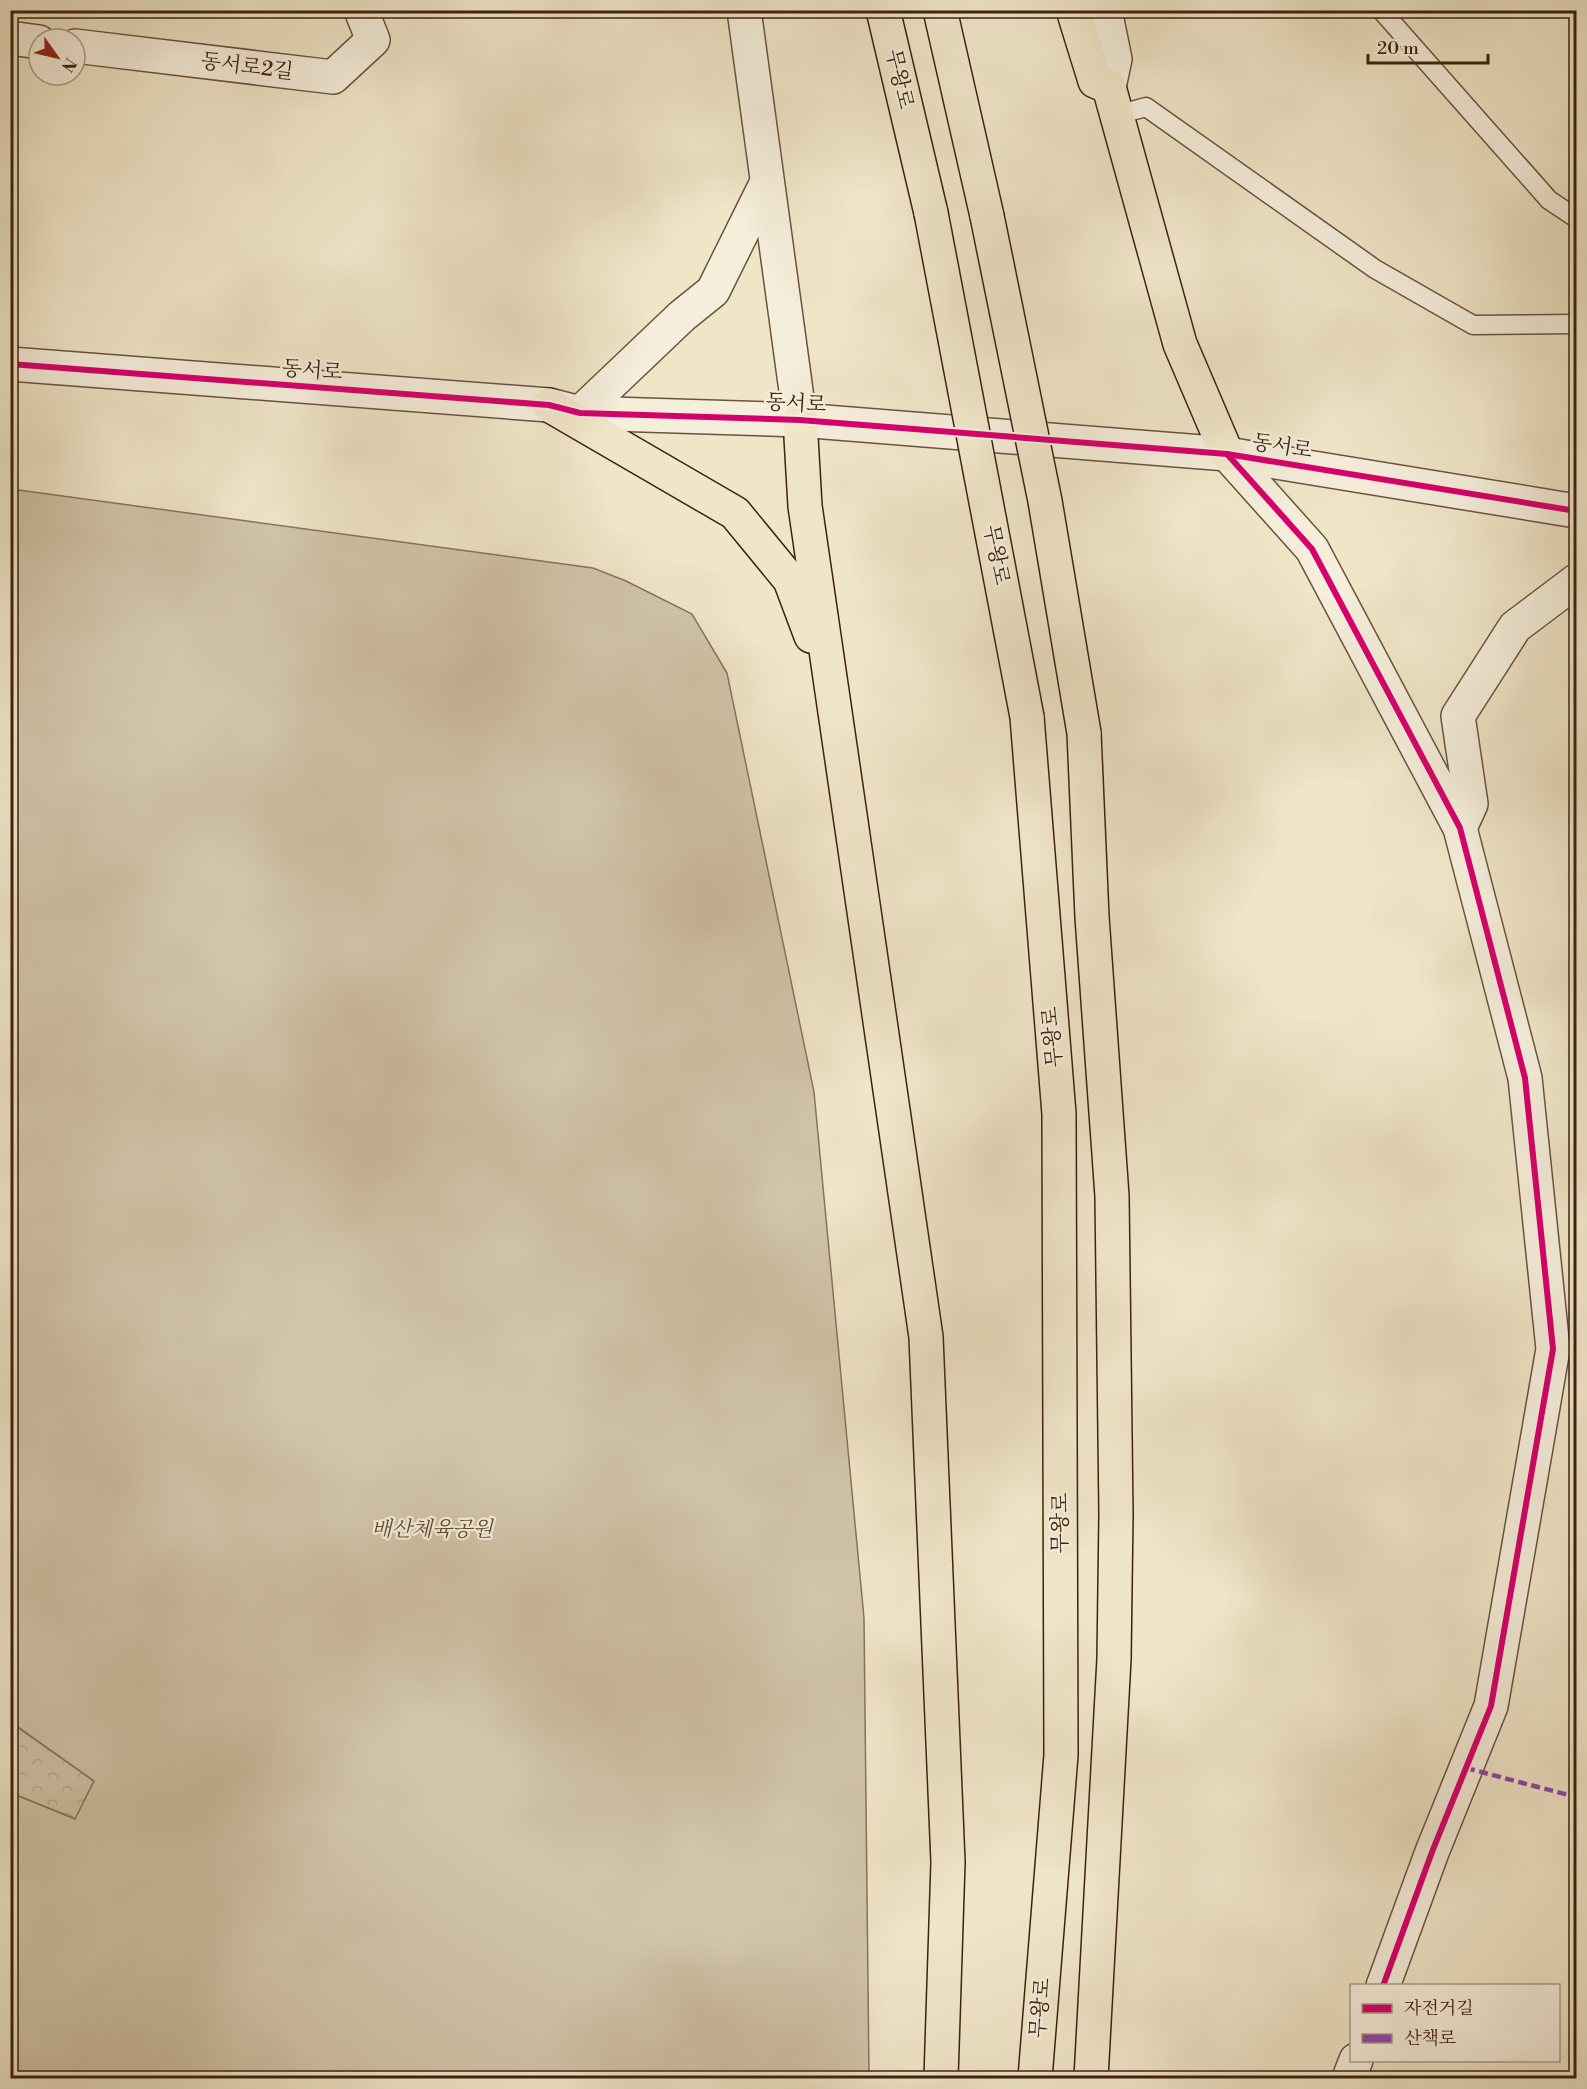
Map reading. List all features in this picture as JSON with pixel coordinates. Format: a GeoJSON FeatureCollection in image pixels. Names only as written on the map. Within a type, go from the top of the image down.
{"type":"FeatureCollection","features":[{"type":"Feature","properties":{"kind":"main road","name":"무왕로"},"geometry":{"type":"LineString","coordinates":[[883,10],[931,213],[1027,717],[1059,1114],[1061,1755],[1035,2079]]}},
{"type":"Feature","properties":{"kind":"main road"},"geometry":{"type":"LineString","coordinates":[[940,10],[987,216],[1045,501],[1084,733],[1092,917],[1112,1196],[1116,1514],[1114,1659],[1091,2079]]}},
{"type":"Feature","properties":{"kind":"main road"},"geometry":{"type":"LineString","coordinates":[[1073,10],[1095,81],[1113,101],[1180,344],[1227,454]]}},
{"type":"Feature","properties":{"kind":"main road"},"geometry":{"type":"LineString","coordinates":[[565,409],[735,513],[790,580],[835,701]]}},
{"type":"Feature","properties":{"kind":"main road"},"geometry":{"type":"LineString","coordinates":[[800,420],[805,506],[926,1337],[948,1862],[941,2079]]}},
{"type":"Feature","properties":{"kind":"street","name":"동서로2길"},"geometry":{"type":"LineString","coordinates":[[87,47],[333,77],[373,40],[362,10]]}},
{"type":"Feature","properties":{"kind":"street"},"geometry":{"type":"LineString","coordinates":[[744,10],[800,420]]}},
{"type":"Feature","properties":{"kind":"street"},"geometry":{"type":"LineString","coordinates":[[1105,10],[1115,58],[1113,101]]}},
{"type":"Feature","properties":{"kind":"street"},"geometry":{"type":"LineString","coordinates":[[10,38],[27,40]]}},
{"type":"Feature","properties":{"kind":"street"},"geometry":{"type":"LineString","coordinates":[[565,409],[713,291],[767,182]]}},
{"type":"Feature","properties":{"kind":"street","name":"동서로"},"geometry":{"type":"LineString","coordinates":[[10,364],[565,409],[800,420],[1227,454],[1576,511]]}},
{"type":"Feature","properties":{"kind":"street"},"geometry":{"type":"LineString","coordinates":[[1227,454],[1312,549],[1460,828],[1525,1078],[1553,1349],[1491,1706],[1432,1852],[1384,1984]]}},
{"type":"Feature","properties":{"kind":"street"},"geometry":{"type":"LineString","coordinates":[[1460,828],[1471,804],[1458,716],[1515,627],[1576,581]]}},
{"type":"Feature","properties":{"kind":"street"},"geometry":{"type":"LineString","coordinates":[[1349,2079],[1356,2062]]}},
{"type":"Feature","properties":{"kind":"lane"},"geometry":{"type":"LineString","coordinates":[[1381,10],[1549,200],[1576,218]]}},
{"type":"Feature","properties":{"kind":"lane"},"geometry":{"type":"LineString","coordinates":[[1113,101],[1146,107],[1375,269],[1473,325],[1576,324]]}},
{"type":"Feature","properties":{"kind":"green space","name":"배산체육공원"},"geometry":{"type":"Polygon","coordinates":[[[11,489],[593,568],[626,581],[692,614],[727,673],[814,1092],[864,1618],[869,2078],[11,2078],[11,1793],[75,1819],[94,1781],[11,1722],[11,489]]]}},
{"type":"Feature","properties":{"kind":"green space"},"geometry":{"type":"Polygon","coordinates":[[[10,1722],[94,1781],[76,1819],[11,1793],[10,1722]]]}},
{"type":"Feature","properties":{"kind":"marked path"},"geometry":{"type":"LineString","coordinates":[[1466,1768],[1576,1797]]}},
{"type":"Feature","properties":{"kind":"cycle path"},"geometry":{"type":"LineString","coordinates":[[10,364],[549,405],[580,413],[800,420],[1227,454],[1576,511]]}},
{"type":"Feature","properties":{"kind":"cycle path"},"geometry":{"type":"LineString","coordinates":[[1227,454],[1312,549],[1460,828],[1525,1078],[1553,1349],[1491,1706],[1432,1852],[1384,1984]]}}]}
